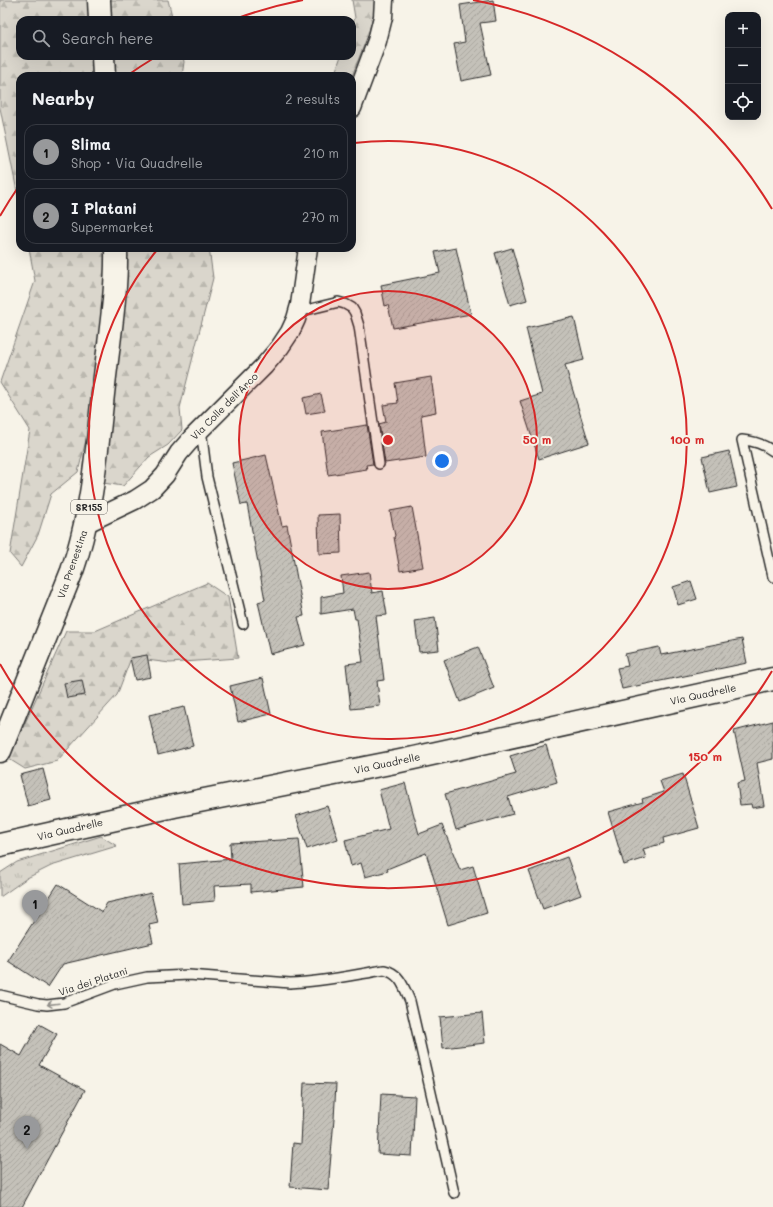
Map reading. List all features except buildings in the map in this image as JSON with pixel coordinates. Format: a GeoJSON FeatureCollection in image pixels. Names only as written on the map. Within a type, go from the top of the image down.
{"type":"FeatureCollection","features":[{"type":"Feature","properties":{"kind":"street"},"geometry":{"type":"LineString","coordinates":[[99,0],[100,16]]}},
{"type":"Feature","properties":{"kind":"street"},"geometry":{"type":"LineString","coordinates":[[356,97],[377,41],[383,17],[384,0]]}},
{"type":"Feature","properties":{"kind":"street"},"geometry":{"type":"LineString","coordinates":[[103,60],[104,72]]}},
{"type":"Feature","properties":{"kind":"street","name":"Via Prenestina"},"geometry":{"type":"LineString","coordinates":[[0,751],[72,571],[85,524],[93,482],[113,299],[116,252]]}},
{"type":"Feature","properties":{"kind":"street","name":"Via Colle dell'Arco"},"geometry":{"type":"LineString","coordinates":[[85,524],[135,500],[152,489],[165,475],[185,445],[264,366],[280,347],[290,332],[298,312],[307,252]]}},
{"type":"Feature","properties":{"kind":"street","name":"Via Quadrelle"},"geometry":{"type":"LineString","coordinates":[[0,845],[174,806],[400,761],[773,679]]}},
{"type":"Feature","properties":{"kind":"lane"},"geometry":{"type":"LineString","coordinates":[[298,312],[338,302],[352,308],[355,313],[379,464]]}},
{"type":"Feature","properties":{"kind":"lane"},"geometry":{"type":"LineString","coordinates":[[201,429],[207,477],[243,624]]}},
{"type":"Feature","properties":{"kind":"lane"},"geometry":{"type":"LineString","coordinates":[[773,451],[765,445],[753,441],[742,440],[773,577]]}},
{"type":"Feature","properties":{"kind":"lane","name":"Via dei Platani"},"geometry":{"type":"LineString","coordinates":[[0,995],[38,1004],[55,1005],[105,987],[125,981],[147,977],[189,976],[290,982],[326,980],[384,970],[390,971],[396,974],[403,984],[413,1011],[454,1193]]}},
{"type":"Feature","properties":{"kind":"green space"},"geometry":{"type":"Polygon","coordinates":[[[0,0],[94,0],[95,16],[16,16],[16,60],[97,60],[99,72],[16,72],[16,186],[0,108],[0,0]]]}},
{"type":"Feature","properties":{"kind":"green space"},"geometry":{"type":"Polygon","coordinates":[[[106,0],[168,0],[172,16],[106,16],[106,0]]]}},
{"type":"Feature","properties":{"kind":"green space"},"geometry":{"type":"Polygon","coordinates":[[[352,0],[375,0],[376,4],[368,35],[354,72],[335,72],[340,60],[356,60],[356,16],[355,16],[352,0]]]}},
{"type":"Feature","properties":{"kind":"green space"},"geometry":{"type":"Polygon","coordinates":[[[109,60],[184,60],[184,62],[183,72],[111,72],[109,60]]]}},
{"type":"Feature","properties":{"kind":"green space"},"geometry":{"type":"Polygon","coordinates":[[[30,252],[108,252],[95,404],[78,472],[51,494],[38,535],[21,567],[10,554],[30,430],[0,382],[35,281],[30,252]]]}},
{"type":"Feature","properties":{"kind":"green space"},"geometry":{"type":"Polygon","coordinates":[[[123,252],[210,252],[213,278],[180,408],[182,430],[168,445],[149,457],[123,486],[103,483],[123,252]]]}},
{"type":"Feature","properties":{"kind":"green space"},"geometry":{"type":"Polygon","coordinates":[[[207,583],[228,597],[238,658],[170,663],[131,658],[117,695],[57,761],[25,769],[9,759],[66,631],[95,631],[207,583]]]}},
{"type":"Feature","properties":{"kind":"green space"},"geometry":{"type":"Polygon","coordinates":[[[101,836],[117,846],[51,866],[27,878],[0,897],[0,873],[17,862],[101,836]]]}},
{"type":"Feature","properties":{"kind":"place","name":"Slima"},"geometry":{"type":"Point","coordinates":[35,923]}},
{"type":"Feature","properties":{"kind":"place","name":"I Platani"},"geometry":{"type":"Point","coordinates":[27,1149]}}]}
